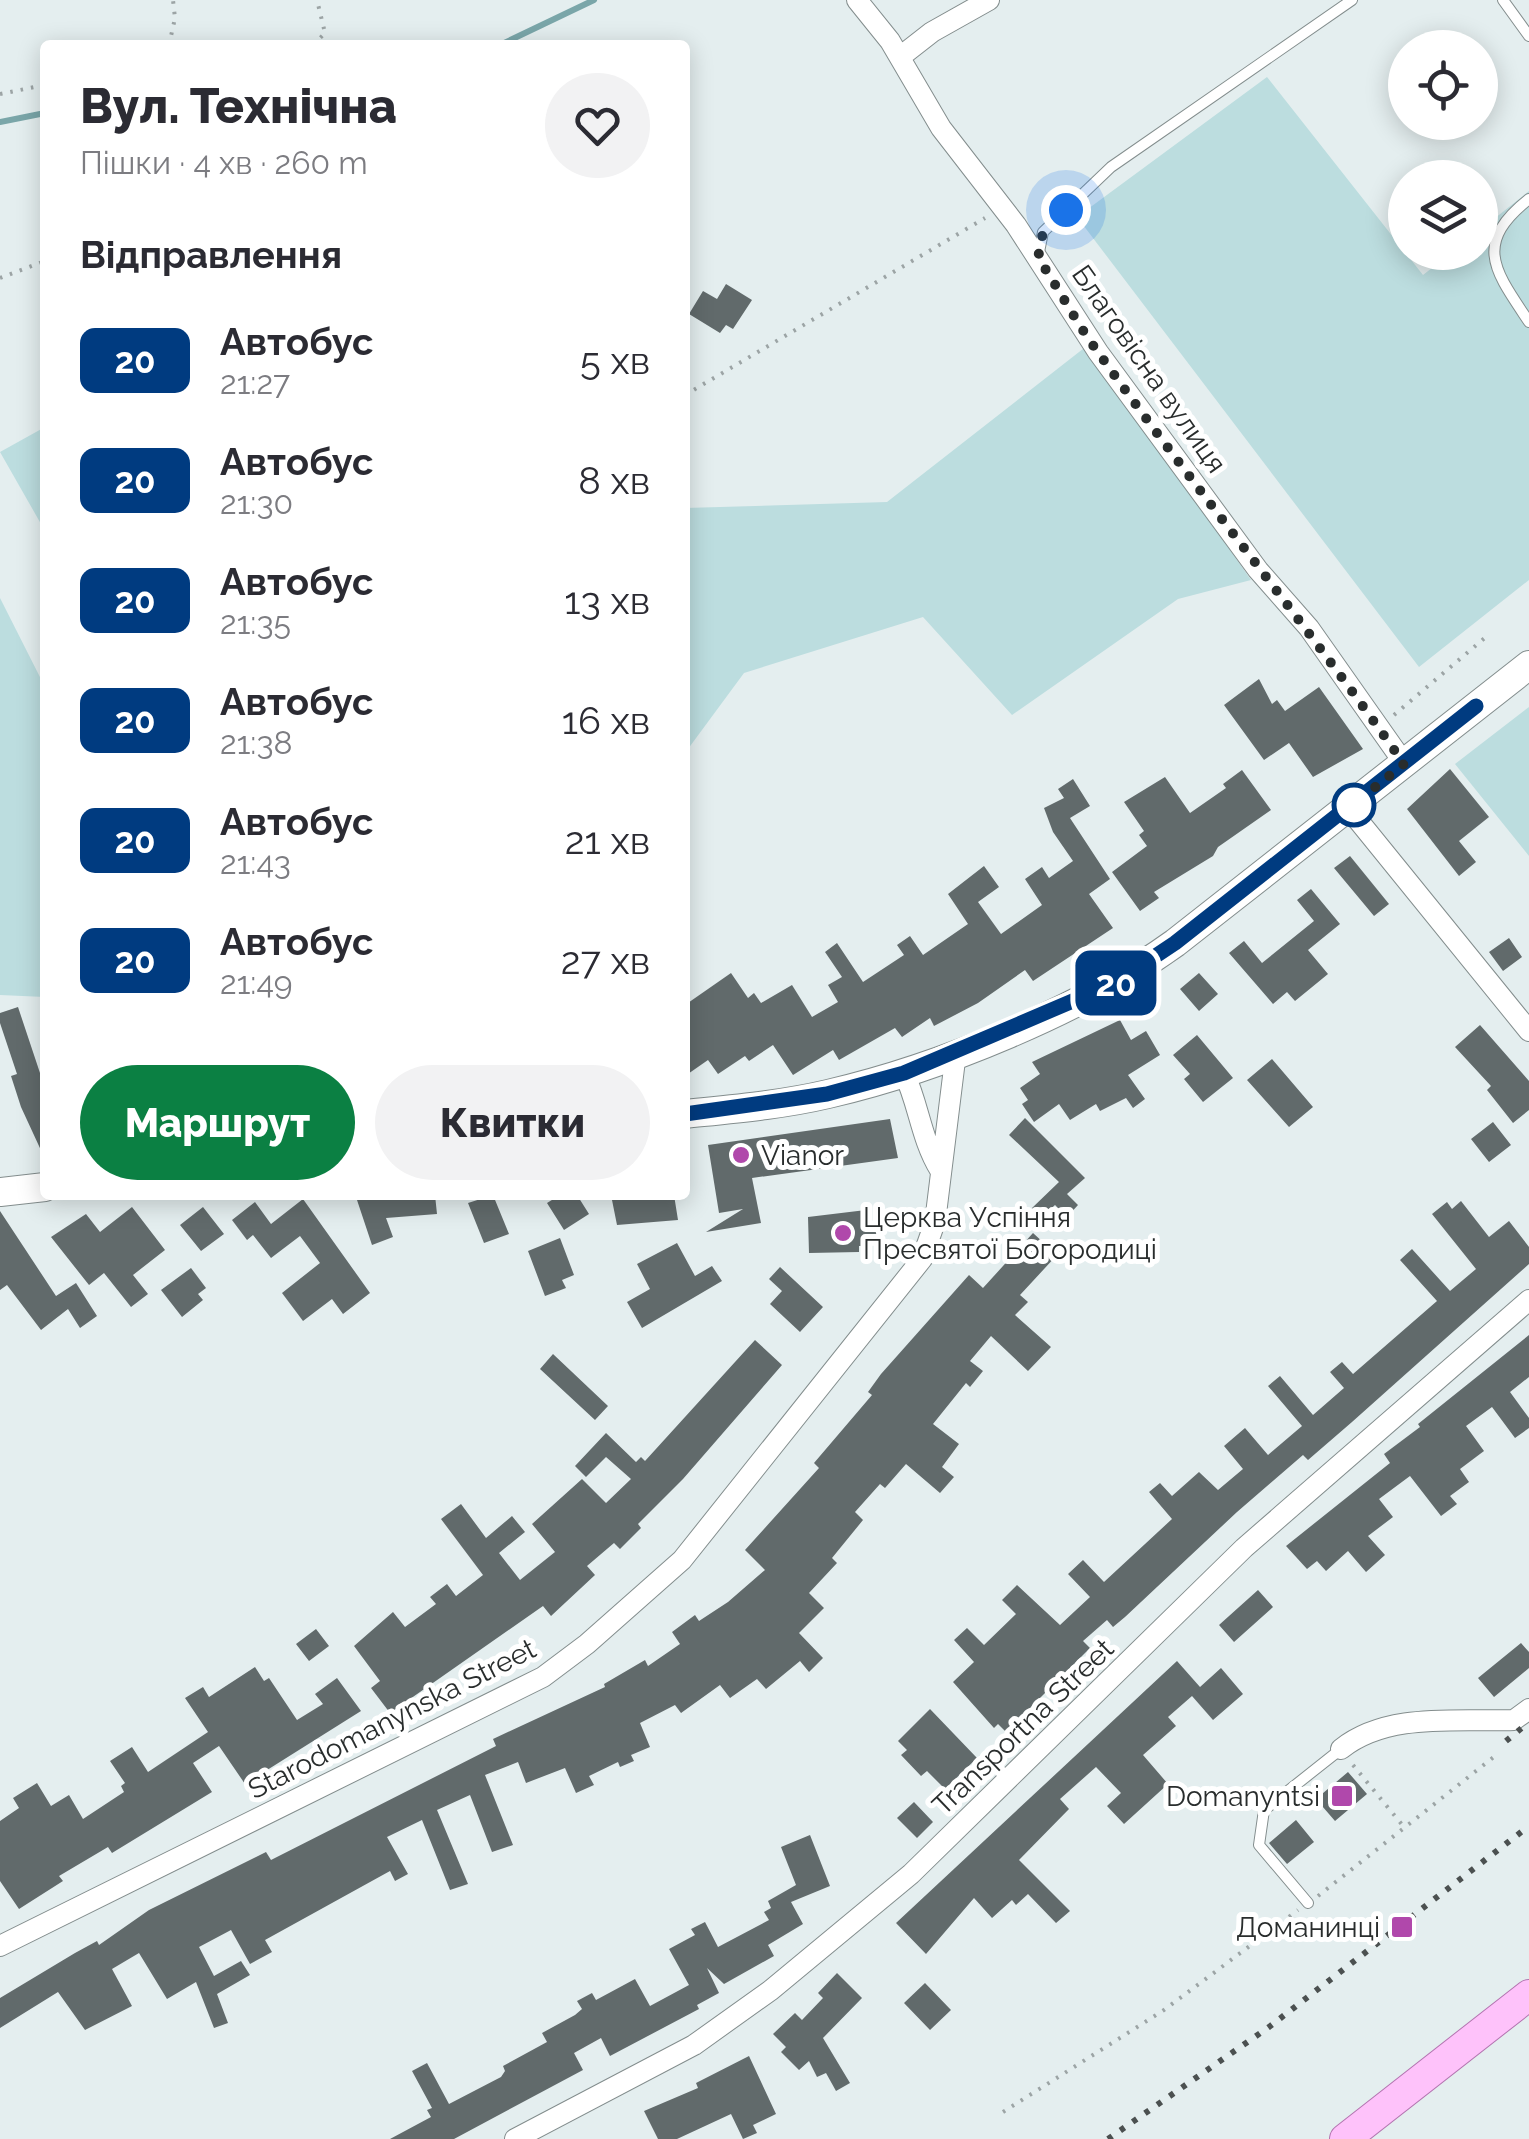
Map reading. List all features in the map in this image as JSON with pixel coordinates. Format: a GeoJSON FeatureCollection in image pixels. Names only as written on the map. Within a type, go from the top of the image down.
{"type":"FeatureCollection","features":[{"type":"Feature","properties":{"kind":"main road"},"geometry":{"type":"LineString","coordinates":[[690,1113],[827,1094],[904,1073],[1046,1016],[1143,966],[1529,665]]}},
{"type":"Feature","properties":{"kind":"main road"},"geometry":{"type":"LineString","coordinates":[[0,1192],[40,1188]]}},
{"type":"Feature","properties":{"kind":"main road"},"geometry":{"type":"LineString","coordinates":[[1345,2139],[1529,1995]]}},
{"type":"Feature","properties":{"kind":"street","name":"Благовісна вулиця"},"geometry":{"type":"LineString","coordinates":[[857,0],[900,57],[919,96],[1038,258],[1098,352],[1258,570],[1309,628],[1404,764]]}},
{"type":"Feature","properties":{"kind":"street"},"geometry":{"type":"LineString","coordinates":[[900,57],[932,32],[989,0]]}},
{"type":"Feature","properties":{"kind":"street"},"geometry":{"type":"LineString","coordinates":[[1348,809],[1529,1031]]}},
{"type":"Feature","properties":{"kind":"street","name":"Starodomanynska Street"},"geometry":{"type":"LineString","coordinates":[[0,1946],[543,1677],[587,1644],[682,1560],[912,1273],[935,1222],[956,1052]]}},
{"type":"Feature","properties":{"kind":"street","name":"Starodomanynska Street"},"geometry":{"type":"LineString","coordinates":[[904,1073],[914,1096],[926,1147],[940,1170]]}},
{"type":"Feature","properties":{"kind":"street","name":"Transportna Street"},"geometry":{"type":"LineString","coordinates":[[515,2139],[694,2045],[771,1990],[897,1886],[1244,1548],[1529,1300]]}},
{"type":"Feature","properties":{"kind":"street"},"geometry":{"type":"LineString","coordinates":[[1340,1750],[1360,1734],[1391,1725],[1514,1720],[1529,1709]]}},
{"type":"Feature","properties":{"kind":"lane"},"geometry":{"type":"LineString","coordinates":[[1038,258],[1043,232],[1112,167],[1352,0]]}},
{"type":"Feature","properties":{"kind":"lane"},"geometry":{"type":"LineString","coordinates":[[1504,0],[1529,36]]}},
{"type":"Feature","properties":{"kind":"lane"},"geometry":{"type":"LineString","coordinates":[[1529,199],[1510,214],[1493,240],[1496,272],[1529,322]]}},
{"type":"Feature","properties":{"kind":"lane"},"geometry":{"type":"LineString","coordinates":[[1308,1903],[1260,1846],[1264,1810],[1340,1750]]}},
{"type":"Feature","properties":{"kind":"path"},"geometry":{"type":"LineString","coordinates":[[170,40],[175,18],[173,0]]}},
{"type":"Feature","properties":{"kind":"path"},"geometry":{"type":"LineString","coordinates":[[317,0],[325,33],[318,40]]}},
{"type":"Feature","properties":{"kind":"path"},"geometry":{"type":"LineString","coordinates":[[0,94],[40,86]]}},
{"type":"Feature","properties":{"kind":"path"},"geometry":{"type":"LineString","coordinates":[[690,392],[1002,208]]}},
{"type":"Feature","properties":{"kind":"path"},"geometry":{"type":"LineString","coordinates":[[0,278],[40,262]]}},
{"type":"Feature","properties":{"kind":"path"},"geometry":{"type":"LineString","coordinates":[[1378,727],[1487,636]]}},
{"type":"Feature","properties":{"kind":"path"},"geometry":{"type":"LineString","coordinates":[[1340,1750],[1405,1828]]}},
{"type":"Feature","properties":{"kind":"path"},"geometry":{"type":"LineString","coordinates":[[1004,2112],[1164,2010],[1495,1756]]}},
{"type":"Feature","properties":{"kind":"shaded area"},"geometry":{"type":"Polygon","coordinates":[[[1267,77],[1388,231],[1388,270],[1419,270],[1423,275],[1429,270],[1498,270],[1498,216],[1529,191],[1529,580],[1419,667],[1077,217],[1267,77]]]}},
{"type":"Feature","properties":{"kind":"shaded area"},"geometry":{"type":"Polygon","coordinates":[[[1088,345],[1251,580],[1178,599],[1012,715],[923,617],[744,673],[690,746],[690,508],[887,502],[1088,345]]]}},
{"type":"Feature","properties":{"kind":"shaded area"},"geometry":{"type":"Polygon","coordinates":[[[40,430],[40,522],[0,452],[40,430]]]}},
{"type":"Feature","properties":{"kind":"shaded area"},"geometry":{"type":"Polygon","coordinates":[[[0,598],[40,677],[40,997],[0,995],[0,598]]]}},
{"type":"Feature","properties":{"kind":"shaded area"},"geometry":{"type":"Polygon","coordinates":[[[1529,707],[1529,856],[1455,764],[1529,707]]]}},
{"type":"Feature","properties":{"kind":"building"},"geometry":{"type":"Polygon","coordinates":[[[726,284],[752,300],[733,329],[726,325],[720,333],[690,315],[703,291],[717,299],[726,284]]]}},
{"type":"Feature","properties":{"kind":"building"},"geometry":{"type":"Polygon","coordinates":[[[1259,679],[1272,704],[1277,700],[1285,711],[1319,687],[1363,749],[1313,777],[1289,743],[1264,760],[1224,705],[1259,679]]]}},
{"type":"Feature","properties":{"kind":"building"},"geometry":{"type":"Polygon","coordinates":[[[1450,769],[1489,817],[1459,841],[1476,862],[1459,876],[1407,809],[1450,769]]]}},
{"type":"Feature","properties":{"kind":"building"},"geometry":{"type":"Polygon","coordinates":[[[1242,770],[1271,810],[1218,847],[1213,856],[1154,892],[1159,898],[1140,911],[1112,872],[1147,846],[1139,835],[1144,831],[1124,802],[1165,777],[1190,813],[1226,788],[1223,784],[1242,770]]]}},
{"type":"Feature","properties":{"kind":"building"},"geometry":{"type":"Polygon","coordinates":[[[1073,779],[1090,806],[1070,818],[1110,879],[1089,894],[1113,928],[1033,981],[1025,970],[978,1003],[934,1026],[930,1018],[902,1037],[895,1028],[839,1060],[833,1050],[793,1075],[773,1045],[749,1061],[745,1056],[718,1074],[708,1060],[690,1073],[690,1002],[731,973],[748,998],[754,993],[761,1003],[792,985],[812,1017],[838,1002],[828,985],[842,977],[825,952],[837,943],[863,982],[904,955],[897,945],[910,936],[923,955],[968,924],[948,894],[984,866],[999,887],[978,902],[1001,934],[1042,905],[1025,879],[1042,867],[1049,878],[1073,861],[1053,832],[1044,808],[1064,798],[1058,789],[1073,779]]]}},
{"type":"Feature","properties":{"kind":"building"},"geometry":{"type":"Polygon","coordinates":[[[1350,856],[1389,904],[1374,916],[1334,868],[1350,856]]]}},
{"type":"Feature","properties":{"kind":"building"},"geometry":{"type":"Polygon","coordinates":[[[1311,889],[1340,924],[1308,950],[1328,974],[1295,1001],[1287,992],[1273,1004],[1229,953],[1244,941],[1262,963],[1314,921],[1297,900],[1311,889]]]}},
{"type":"Feature","properties":{"kind":"building"},"geometry":{"type":"Polygon","coordinates":[[[1509,938],[1522,957],[1503,971],[1489,952],[1509,938]]]}},
{"type":"Feature","properties":{"kind":"building"},"geometry":{"type":"Polygon","coordinates":[[[1199,973],[1218,994],[1199,1011],[1180,989],[1199,973]]]}},
{"type":"Feature","properties":{"kind":"building"},"geometry":{"type":"Polygon","coordinates":[[[18,1007],[40,1073],[40,1148],[11,1076],[17,1074],[0,1013],[18,1007]]]}},
{"type":"Feature","properties":{"kind":"building"},"geometry":{"type":"Polygon","coordinates":[[[1120,1020],[1131,1040],[1146,1031],[1160,1055],[1128,1075],[1145,1099],[1133,1108],[1126,1098],[1100,1111],[1096,1104],[1070,1120],[1059,1104],[1034,1122],[1022,1104],[1028,1100],[1020,1088],[1040,1074],[1032,1062],[1120,1020]]]}},
{"type":"Feature","properties":{"kind":"building"},"geometry":{"type":"Polygon","coordinates":[[[1480,1025],[1529,1081],[1529,1110],[1513,1123],[1487,1090],[1491,1086],[1455,1047],[1480,1025]]]}},
{"type":"Feature","properties":{"kind":"building"},"geometry":{"type":"Polygon","coordinates":[[[1197,1035],[1233,1078],[1203,1102],[1184,1079],[1190,1074],[1173,1055],[1197,1035]]]}},
{"type":"Feature","properties":{"kind":"building"},"geometry":{"type":"Polygon","coordinates":[[[1272,1059],[1313,1107],[1289,1127],[1247,1080],[1272,1059]]]}},
{"type":"Feature","properties":{"kind":"building"},"geometry":{"type":"Polygon","coordinates":[[[1025,1118],[1085,1178],[1067,1194],[1078,1205],[1067,1217],[1055,1205],[1041,1218],[1032,1208],[1059,1182],[1009,1135],[1025,1118]]]}},
{"type":"Feature","properties":{"kind":"building"},"geometry":{"type":"Polygon","coordinates":[[[890,1119],[898,1158],[752,1178],[761,1223],[706,1232],[743,1209],[719,1213],[708,1145],[890,1119]]]}},
{"type":"Feature","properties":{"kind":"building"},"geometry":{"type":"Polygon","coordinates":[[[1493,1122],[1511,1145],[1489,1162],[1471,1139],[1493,1122]]]}},
{"type":"Feature","properties":{"kind":"building"},"geometry":{"type":"Polygon","coordinates":[[[304,1200],[370,1293],[343,1314],[332,1299],[303,1321],[282,1293],[320,1263],[300,1236],[271,1258],[253,1235],[247,1240],[232,1220],[255,1202],[271,1224],[304,1200]]]}},
{"type":"Feature","properties":{"kind":"building"},"geometry":{"type":"Polygon","coordinates":[[[357,1200],[436,1200],[437,1214],[386,1218],[393,1237],[372,1245],[357,1200]]]}},
{"type":"Feature","properties":{"kind":"building"},"geometry":{"type":"Polygon","coordinates":[[[495,1200],[509,1234],[484,1243],[468,1203],[495,1200]]]}},
{"type":"Feature","properties":{"kind":"building"},"geometry":{"type":"Polygon","coordinates":[[[580,1200],[589,1214],[564,1230],[547,1203],[580,1200]]]}},
{"type":"Feature","properties":{"kind":"building"},"geometry":{"type":"Polygon","coordinates":[[[612,1200],[675,1200],[678,1220],[617,1225],[612,1200]]]}},
{"type":"Feature","properties":{"kind":"building"},"geometry":{"type":"Polygon","coordinates":[[[1461,1201],[1489,1237],[1509,1221],[1529,1247],[1529,1264],[1308,1460],[1303,1455],[1237,1512],[1125,1617],[1113,1627],[1107,1620],[1083,1641],[1090,1648],[1006,1732],[998,1724],[994,1728],[953,1682],[974,1662],[954,1640],[967,1628],[984,1645],[1016,1614],[1002,1600],[1017,1585],[1060,1625],[1090,1597],[1068,1574],[1083,1560],[1104,1582],[1172,1519],[1149,1492],[1160,1483],[1172,1496],[1199,1472],[1218,1490],[1243,1469],[1224,1446],[1245,1428],[1268,1455],[1302,1426],[1268,1386],[1280,1376],[1313,1415],[1344,1388],[1330,1372],[1342,1362],[1353,1374],[1437,1301],[1400,1260],[1412,1249],[1450,1291],[1476,1269],[1432,1214],[1447,1202],[1452,1209],[1461,1201]]]}},
{"type":"Feature","properties":{"kind":"building"},"geometry":{"type":"Polygon","coordinates":[[[132,1207],[165,1250],[133,1275],[148,1294],[131,1307],[104,1273],[89,1285],[51,1237],[86,1214],[100,1232],[132,1207]]]}},
{"type":"Feature","properties":{"kind":"building"},"geometry":{"type":"Polygon","coordinates":[[[203,1207],[224,1234],[201,1251],[180,1225],[203,1207]]]}},
{"type":"Feature","properties":{"kind":"building","name":"Церква Успіння Пресвятої Богородиці"},"geometry":{"type":"Polygon","coordinates":[[[866,1210],[878,1230],[870,1246],[859,1246],[859,1252],[809,1253],[808,1217],[866,1210]]]}},
{"type":"Feature","properties":{"kind":"building"},"geometry":{"type":"Polygon","coordinates":[[[0,1211],[56,1296],[76,1283],[97,1316],[80,1328],[68,1309],[41,1330],[7,1285],[0,1290],[0,1211]]]}},
{"type":"Feature","properties":{"kind":"building"},"geometry":{"type":"Polygon","coordinates":[[[1033,1233],[1057,1255],[1020,1295],[1028,1302],[1015,1315],[1051,1347],[1028,1371],[991,1336],[970,1361],[983,1371],[970,1387],[966,1383],[933,1424],[959,1444],[942,1467],[954,1477],[940,1493],[906,1464],[885,1488],[880,1484],[855,1512],[863,1520],[832,1558],[837,1563],[809,1593],[824,1608],[799,1633],[823,1658],[809,1672],[800,1661],[766,1689],[757,1679],[730,1698],[720,1685],[681,1713],[675,1705],[640,1723],[650,1747],[631,1755],[634,1761],[620,1767],[618,1762],[589,1776],[594,1785],[576,1793],[565,1768],[526,1783],[518,1762],[485,1775],[513,1845],[492,1852],[470,1795],[437,1810],[468,1884],[450,1890],[422,1820],[387,1837],[408,1874],[395,1881],[390,1871],[265,1940],[272,1952],[250,1964],[231,1930],[199,1947],[214,1976],[241,1961],[250,1975],[217,1994],[228,2023],[214,2028],[196,1982],[167,1999],[139,1953],[112,1969],[132,2006],[85,2030],[58,1992],[0,2028],[0,1998],[97,1941],[99,1945],[149,1910],[266,1852],[271,1860],[496,1746],[493,1739],[605,1687],[604,1684],[645,1660],[648,1666],[680,1644],[672,1632],[695,1615],[699,1621],[728,1602],[765,1570],[745,1550],[819,1468],[814,1463],[872,1395],[868,1392],[881,1374],[969,1275],[983,1288],[1033,1233]]]}},
{"type":"Feature","properties":{"kind":"building"},"geometry":{"type":"Polygon","coordinates":[[[560,1238],[574,1275],[562,1280],[566,1288],[545,1296],[528,1251],[560,1238]]]}},
{"type":"Feature","properties":{"kind":"building"},"geometry":{"type":"Polygon","coordinates":[[[677,1243],[695,1276],[712,1266],[722,1281],[642,1328],[627,1302],[650,1289],[637,1264],[677,1243]]]}},
{"type":"Feature","properties":{"kind":"building"},"geometry":{"type":"Polygon","coordinates":[[[780,1267],[823,1307],[800,1332],[770,1304],[782,1291],[769,1279],[780,1267]]]}},
{"type":"Feature","properties":{"kind":"building"},"geometry":{"type":"Polygon","coordinates":[[[191,1268],[206,1288],[198,1294],[203,1300],[182,1317],[161,1290],[191,1268]]]}},
{"type":"Feature","properties":{"kind":"building"},"geometry":{"type":"Polygon","coordinates":[[[1529,1335],[1529,1377],[1510,1392],[1529,1418],[1529,1428],[1515,1438],[1492,1407],[1466,1426],[1484,1451],[1460,1469],[1469,1482],[1450,1496],[1457,1504],[1441,1516],[1410,1476],[1379,1499],[1393,1517],[1368,1536],[1385,1555],[1366,1572],[1348,1551],[1326,1571],[1317,1561],[1307,1569],[1286,1546],[1390,1463],[1384,1454],[1420,1427],[1418,1424],[1529,1335]]]}},
{"type":"Feature","properties":{"kind":"building"},"geometry":{"type":"Polygon","coordinates":[[[755,1340],[782,1365],[683,1479],[638,1524],[641,1528],[620,1549],[614,1543],[587,1566],[595,1575],[551,1616],[543,1606],[390,1713],[371,1688],[380,1681],[354,1646],[393,1612],[405,1627],[436,1604],[430,1597],[447,1584],[456,1596],[483,1575],[441,1519],[461,1504],[486,1538],[512,1516],[525,1532],[499,1553],[520,1580],[555,1552],[532,1524],[582,1479],[606,1503],[631,1479],[606,1457],[586,1477],[575,1466],[606,1433],[636,1462],[641,1457],[645,1461],[755,1340]]]}},
{"type":"Feature","properties":{"kind":"building"},"geometry":{"type":"Polygon","coordinates":[[[553,1354],[608,1406],[595,1420],[540,1369],[553,1354]]]}},
{"type":"Feature","properties":{"kind":"building"},"geometry":{"type":"Polygon","coordinates":[[[1258,1590],[1273,1607],[1234,1642],[1219,1625],[1258,1590]]]}},
{"type":"Feature","properties":{"kind":"building"},"geometry":{"type":"Polygon","coordinates":[[[316,1629],[329,1646],[309,1661],[296,1644],[316,1629]]]}},
{"type":"Feature","properties":{"kind":"building"},"geometry":{"type":"Polygon","coordinates":[[[1521,1643],[1529,1652],[1529,1668],[1494,1697],[1478,1678],[1521,1643]]]}},
{"type":"Feature","properties":{"kind":"building"},"geometry":{"type":"Polygon","coordinates":[[[1177,1661],[1200,1687],[1221,1668],[1243,1694],[1213,1720],[1192,1696],[1168,1717],[1176,1726],[1143,1755],[1168,1784],[1124,1824],[1107,1806],[1121,1793],[1096,1767],[1060,1799],[1069,1809],[1019,1860],[1070,1911],[1056,1923],[1028,1894],[1016,1905],[1012,1900],[992,1918],[974,1898],[926,1954],[896,1923],[1177,1661]]]}},
{"type":"Feature","properties":{"kind":"building"},"geometry":{"type":"Polygon","coordinates":[[[255,1667],[264,1681],[269,1678],[297,1720],[323,1704],[315,1694],[337,1678],[361,1711],[245,1784],[219,1746],[193,1763],[212,1792],[112,1853],[108,1847],[59,1876],[63,1881],[19,1909],[0,1881],[0,1821],[19,1808],[13,1798],[37,1783],[51,1806],[69,1795],[83,1819],[124,1792],[121,1786],[125,1783],[110,1761],[132,1747],[148,1772],[208,1732],[185,1698],[203,1687],[209,1697],[255,1667]]]}},
{"type":"Feature","properties":{"kind":"building"},"geometry":{"type":"Polygon","coordinates":[[[930,1709],[977,1758],[945,1789],[927,1771],[921,1776],[901,1755],[907,1750],[898,1741],[930,1709]]]}},
{"type":"Feature","properties":{"kind":"building"},"geometry":{"type":"Polygon","coordinates":[[[1348,1772],[1367,1794],[1335,1821],[1316,1799],[1348,1772]]]}},
{"type":"Feature","properties":{"kind":"building"},"geometry":{"type":"Polygon","coordinates":[[[914,1802],[933,1822],[917,1838],[897,1818],[914,1802]]]}},
{"type":"Feature","properties":{"kind":"building"},"geometry":{"type":"Polygon","coordinates":[[[1296,1820],[1314,1842],[1287,1864],[1269,1843],[1296,1820]]]}},
{"type":"Feature","properties":{"kind":"building"},"geometry":{"type":"Polygon","coordinates":[[[810,1835],[830,1886],[791,1902],[803,1924],[768,1945],[774,1956],[724,1984],[707,1968],[719,1993],[697,2005],[699,2009],[610,2056],[601,2038],[574,2053],[583,2070],[454,2139],[390,2139],[431,2117],[427,2110],[432,2108],[412,2071],[427,2063],[449,2104],[501,2077],[503,2066],[547,2042],[542,2033],[575,2015],[582,2009],[577,2001],[592,1993],[596,2000],[635,1979],[650,2006],[689,1985],[669,1949],[695,1935],[691,1929],[705,1922],[718,1947],[769,1920],[764,1912],[771,1908],[768,1901],[796,1885],[781,1847],[810,1835]]]}},
{"type":"Feature","properties":{"kind":"building"},"geometry":{"type":"Polygon","coordinates":[[[837,1973],[862,1998],[823,2038],[850,2083],[836,2091],[826,2073],[817,2077],[809,2061],[799,2070],[781,2052],[786,2047],[773,2034],[795,2013],[802,2020],[823,1998],[818,1993],[837,1973]]]}},
{"type":"Feature","properties":{"kind":"building"},"geometry":{"type":"Polygon","coordinates":[[[925,1983],[951,2010],[930,2030],[904,2003],[925,1983]]]}},
{"type":"Feature","properties":{"kind":"building"},"geometry":{"type":"Polygon","coordinates":[[[749,2056],[776,2114],[753,2125],[757,2133],[743,2139],[731,2114],[677,2139],[658,2139],[644,2111],[698,2088],[696,2083],[749,2056]]]}},
{"type":"Feature","properties":{"kind":"waterway"},"geometry":{"type":"LineString","coordinates":[[510,40],[594,0]]}},
{"type":"Feature","properties":{"kind":"waterway"},"geometry":{"type":"LineString","coordinates":[[0,122],[40,114]]}},
{"type":"Feature","properties":{"kind":"railway"},"geometry":{"type":"LineString","coordinates":[[1506,1741],[1529,1722]]}},
{"type":"Feature","properties":{"kind":"railway"},"geometry":{"type":"LineString","coordinates":[[1108,2139],[1269,2027],[1529,1826]]}},
{"type":"Feature","properties":{"kind":"bus line","name":"20"},"geometry":{"type":"LineString","coordinates":[[690,1113],[827,1094],[904,1073],[1046,1016],[1115,983],[1175,943],[1476,706]]}},
{"type":"Feature","properties":{"kind":"place","name":"Vianor"},"geometry":{"type":"Point","coordinates":[741,1155]}},
{"type":"Feature","properties":{"kind":"place","name":"Церква Успіння Пресвятої Богородиці"},"geometry":{"type":"Point","coordinates":[843,1233]}},
{"type":"Feature","properties":{"kind":"place","name":"Domanyntsi"},"geometry":{"type":"Point","coordinates":[1342,1796]}},
{"type":"Feature","properties":{"kind":"place","name":"Доманинці"},"geometry":{"type":"Point","coordinates":[1402,1927]}},
{"type":"Feature","properties":{"kind":"route"},"geometry":{"type":"LineString","coordinates":[[1066,210],[1043,232],[1038,258],[1098,352],[1258,570],[1309,628],[1404,764],[1348,809],[1354,805]]}}]}
